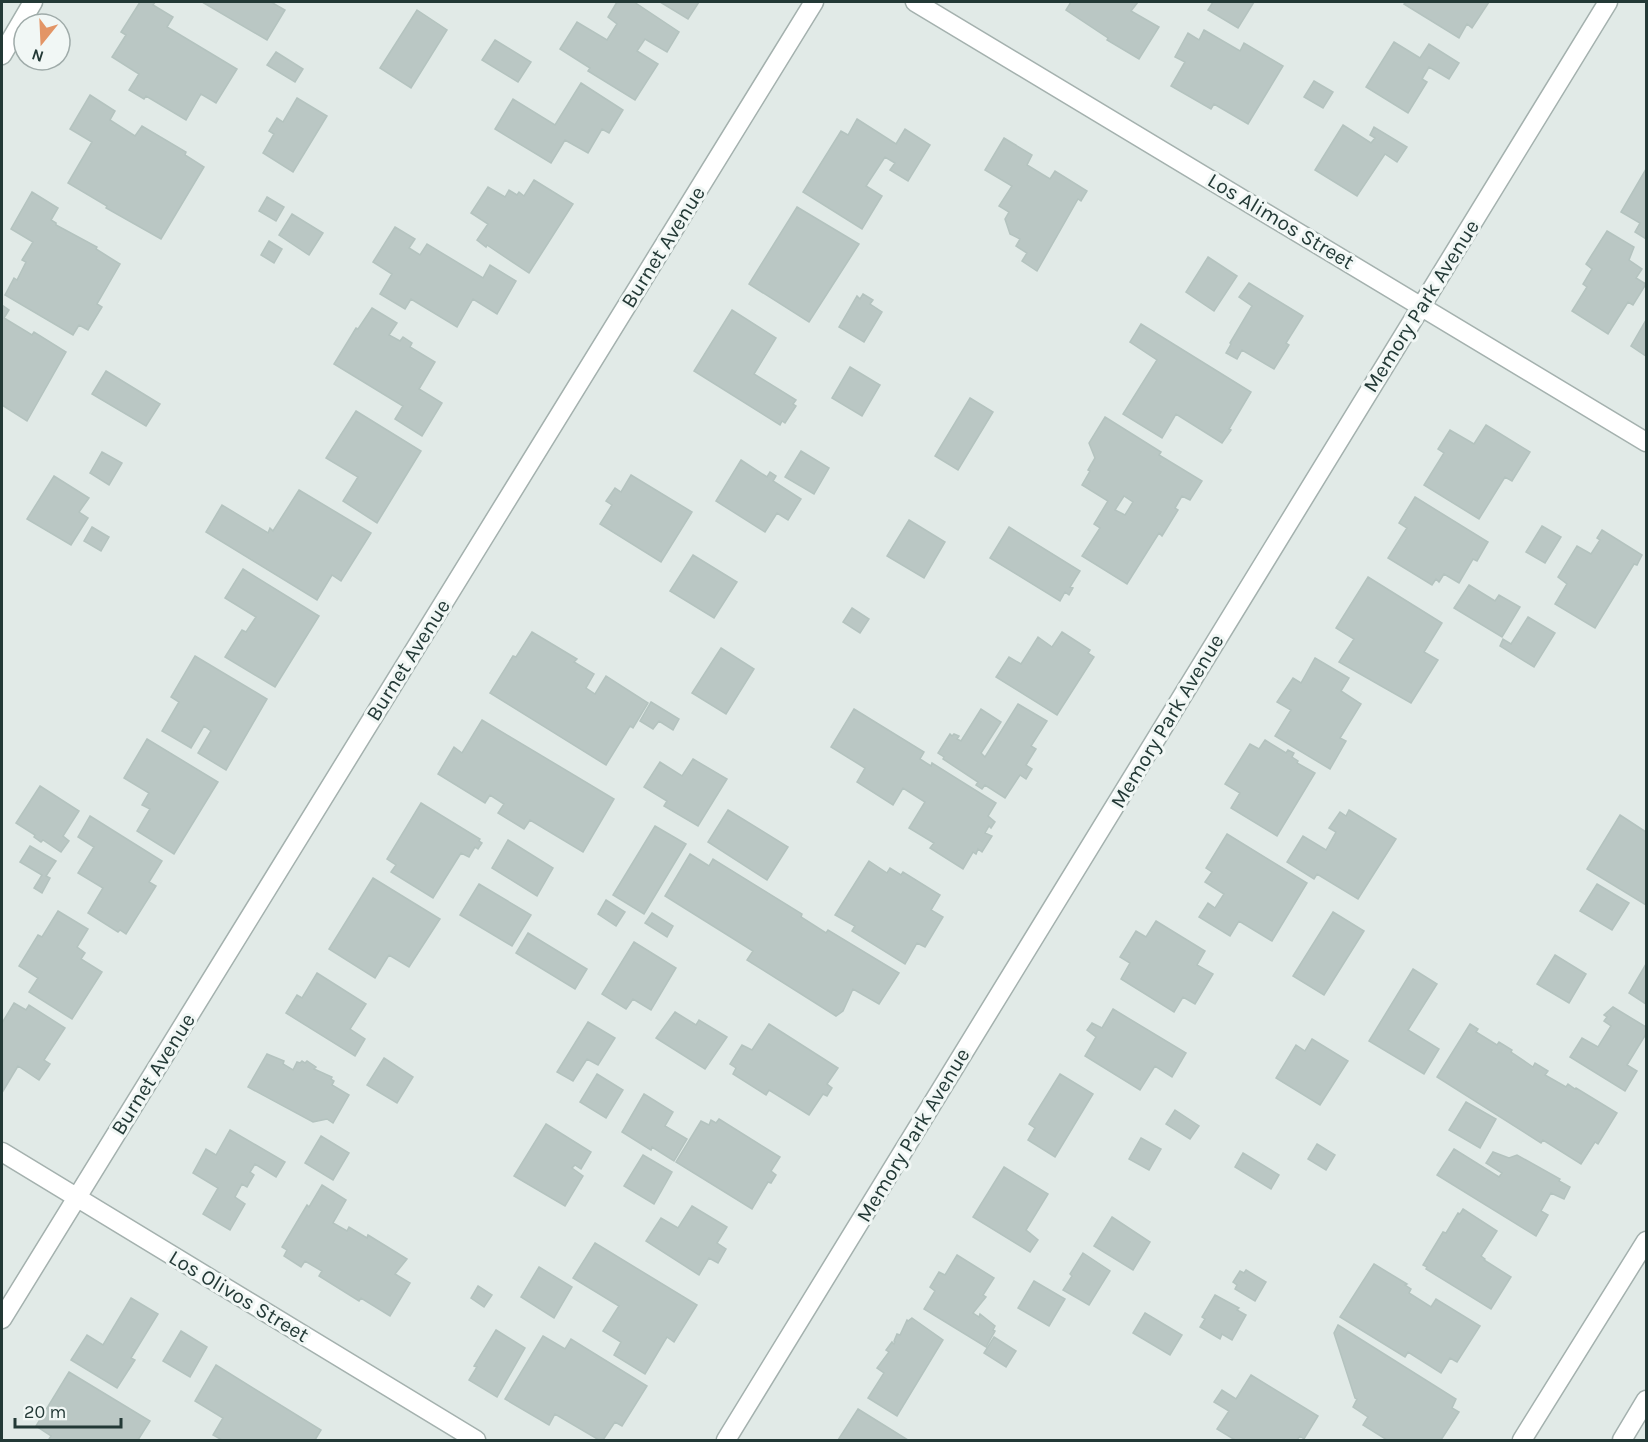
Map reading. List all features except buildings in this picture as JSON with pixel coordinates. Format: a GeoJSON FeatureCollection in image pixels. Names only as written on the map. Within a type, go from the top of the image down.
{"type":"FeatureCollection","features":[{"type":"Feature","properties":{"kind":"street"},"geometry":{"type":"LineString","coordinates":[[2,55],[33,2]]}},
{"type":"Feature","properties":{"kind":"street","name":"Burnet Avenue"},"geometry":{"type":"LineString","coordinates":[[2,1319],[814,2]]}},
{"type":"Feature","properties":{"kind":"street","name":"Los Alimos Street"},"geometry":{"type":"LineString","coordinates":[[915,2],[1647,442]]}},
{"type":"Feature","properties":{"kind":"street","name":"Memory Park Avenue"},"geometry":{"type":"LineString","coordinates":[[726,1440],[1608,2]]}},
{"type":"Feature","properties":{"kind":"street","name":"Los Olivos Street"},"geometry":{"type":"LineString","coordinates":[[2,1152],[476,1440]]}},
{"type":"Feature","properties":{"kind":"street"},"geometry":{"type":"LineString","coordinates":[[1522,1440],[1647,1241]]}},
{"type":"Feature","properties":{"kind":"street"},"geometry":{"type":"LineString","coordinates":[[1622,1440],[1647,1400]]}}]}
